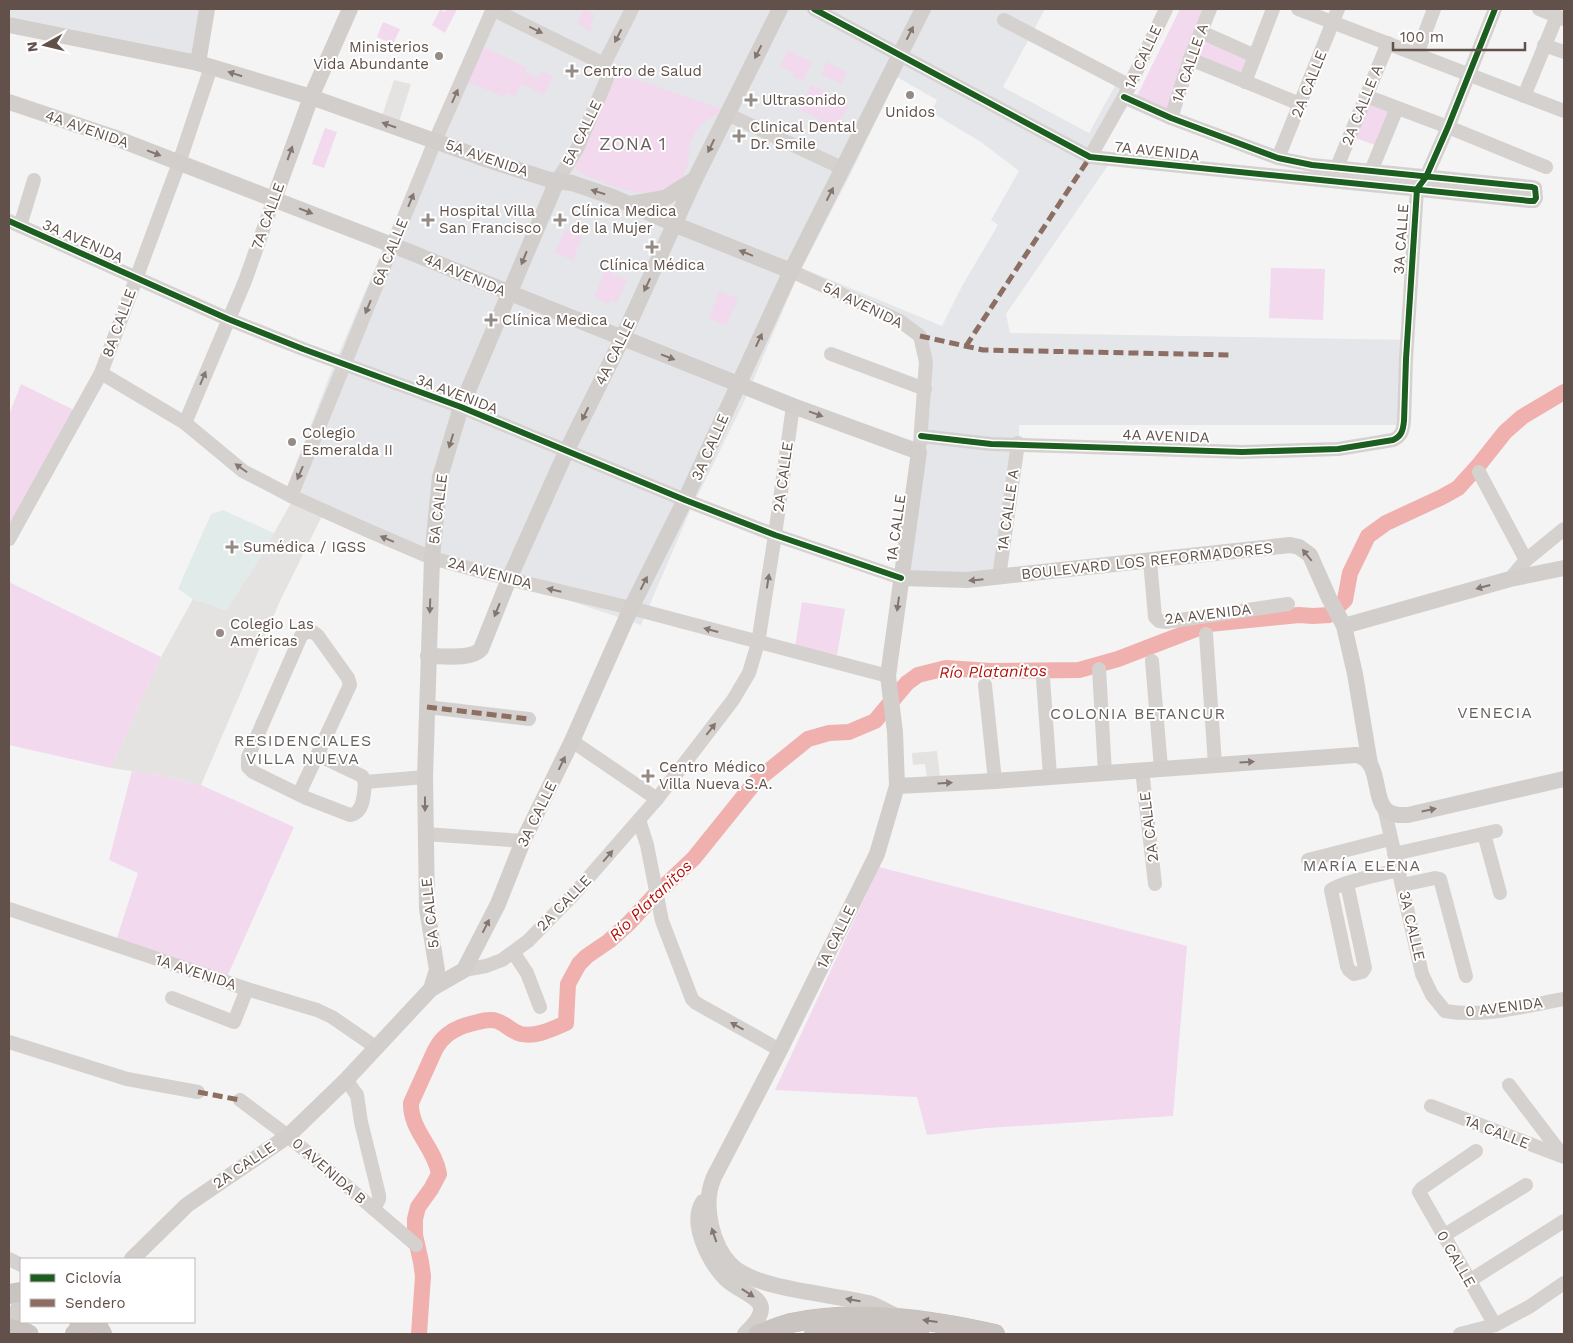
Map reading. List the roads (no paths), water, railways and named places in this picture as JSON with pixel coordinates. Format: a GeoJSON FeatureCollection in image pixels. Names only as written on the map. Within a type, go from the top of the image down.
{"type":"FeatureCollection","features":[{"type":"Feature","properties":{"kind":"highway"},"geometry":{"type":"LineString","coordinates":[[758,1334],[791,1324],[832,1318],[898,1317],[948,1324],[994,1334]]}},
{"type":"Feature","properties":{"kind":"highway"},"geometry":{"type":"LineString","coordinates":[[75,1334],[79,1330],[80,1323]]}},
{"type":"Feature","properties":{"kind":"highway"},"geometry":{"type":"LineString","coordinates":[[96,1323],[102,1334]]}},
{"type":"Feature","properties":{"kind":"highway"},"geometry":{"type":"LineString","coordinates":[[9,1329],[29,1334]]}},
{"type":"Feature","properties":{"kind":"highway"},"geometry":{"type":"LineString","coordinates":[[814,1334],[860,1330],[889,1330],[919,1334]]}},
{"type":"Feature","properties":{"kind":"main road","name":"8A CALLE"},"geometry":{"type":"LineString","coordinates":[[204,65],[207,9]]}},
{"type":"Feature","properties":{"kind":"main road","name":"7A CALLE"},"geometry":{"type":"LineString","coordinates":[[274,199],[311,97],[350,9]]}},
{"type":"Feature","properties":{"kind":"main road","name":"4A CALLE"},"geometry":{"type":"LineString","coordinates":[[428,656],[470,656],[480,652],[566,452],[622,339],[695,179],[780,9]]}},
{"type":"Feature","properties":{"kind":"main road","name":"3A CALLE"},"geometry":{"type":"LineString","coordinates":[[459,973],[498,904],[523,841],[572,741],[631,608],[685,500],[791,271],[923,9]]}},
{"type":"Feature","properties":{"kind":"main road","name":"5A AVENIDA"},"geometry":{"type":"LineString","coordinates":[[9,25],[204,65],[311,97],[506,166],[580,186],[630,204],[791,271]]}},
{"type":"Feature","properties":{"kind":"main road","name":"4A AVENIDA"},"geometry":{"type":"LineString","coordinates":[[9,102],[113,137],[274,199],[792,406],[920,444]]}},
{"type":"Feature","properties":{"kind":"main road"},"geometry":{"type":"LineString","coordinates":[[630,204],[665,198],[695,179]]}},
{"type":"Feature","properties":{"kind":"main road","name":"5A CALLE"},"geometry":{"type":"LineString","coordinates":[[431,989],[437,970],[427,909],[425,834],[426,707],[432,558],[440,477],[461,407],[557,181]]}},
{"type":"Feature","properties":{"kind":"main road","name":"1A CALLE"},"geometry":{"type":"LineString","coordinates":[[745,1334],[758,1320],[760,1306],[758,1300],[728,1281],[715,1266],[699,1233],[699,1214],[714,1176],[780,1050],[877,854],[897,786],[895,732],[888,676],[920,444]]}},
{"type":"Feature","properties":{"kind":"main road","name":"BOULEVARD LOS REFORMADORES"},"geometry":{"type":"LineString","coordinates":[[901,578],[967,580],[1295,545],[1310,555],[1343,625],[1355,674],[1361,748]]}},
{"type":"Feature","properties":{"kind":"main road"},"geometry":{"type":"LineString","coordinates":[[1343,625],[1510,579],[1564,568]]}},
{"type":"Feature","properties":{"kind":"main road"},"geometry":{"type":"LineString","coordinates":[[897,786],[1142,770],[1361,748],[1360,755],[1370,764],[1384,807],[1389,812],[1397,815],[1408,815],[1564,779]]}},
{"type":"Feature","properties":{"kind":"main road"},"geometry":{"type":"LineString","coordinates":[[437,970],[447,976],[459,973]]}},
{"type":"Feature","properties":{"kind":"main road","name":"2A CALLE"},"geometry":{"type":"LineString","coordinates":[[133,1258],[187,1205],[288,1136],[346,1080],[431,989],[459,973]]}},
{"type":"Feature","properties":{"kind":"main road","name":"1A CALLE"},"geometry":{"type":"LineString","coordinates":[[707,1196],[714,1237],[732,1266],[747,1275],[798,1290],[870,1304],[898,1317]]}},
{"type":"Feature","properties":{"kind":"main road"},"geometry":{"type":"LineString","coordinates":[[11,1334],[20,1304]]}},
{"type":"Feature","properties":{"kind":"street"},"geometry":{"type":"LineString","coordinates":[[493,9],[604,64]]}},
{"type":"Feature","properties":{"kind":"street","name":"6A CALLE"},"geometry":{"type":"LineString","coordinates":[[291,496],[435,141],[493,9]]}},
{"type":"Feature","properties":{"kind":"street","name":"5A CALLE"},"geometry":{"type":"LineString","coordinates":[[557,181],[577,149],[606,82],[608,74],[604,64],[632,9]]}},
{"type":"Feature","properties":{"kind":"street","name":"7A AVENIDA"},"geometry":{"type":"LineString","coordinates":[[814,9],[1090,158],[1534,201],[1536,198],[1536,190],[1532,187],[1312,165],[1278,158],[1171,118],[1004,20]]}},
{"type":"Feature","properties":{"kind":"street","name":"1A CALLE"},"geometry":{"type":"LineString","coordinates":[[1090,158],[1127,92],[1164,9]]}},
{"type":"Feature","properties":{"kind":"street","name":"1A CALLE A"},"geometry":{"type":"LineString","coordinates":[[1171,118],[1190,59],[1210,9]]}},
{"type":"Feature","properties":{"kind":"street"},"geometry":{"type":"LineString","coordinates":[[1244,82],[1273,9]]}},
{"type":"Feature","properties":{"kind":"street"},"geometry":{"type":"LineString","coordinates":[[1298,9],[1564,111]]}},
{"type":"Feature","properties":{"kind":"street","name":"2A CALLE"},"geometry":{"type":"LineString","coordinates":[[1278,158],[1338,9]]}},
{"type":"Feature","properties":{"kind":"street"},"geometry":{"type":"LineString","coordinates":[[1416,54],[1434,9]]}},
{"type":"Feature","properties":{"kind":"street","name":"3A CALLE"},"geometry":{"type":"LineString","coordinates":[[1403,428],[1417,189],[1426,177],[1448,127],[1496,9]]}},
{"type":"Feature","properties":{"kind":"street"},"geometry":{"type":"LineString","coordinates":[[1524,96],[1544,45],[1561,18],[1539,9]]}},
{"type":"Feature","properties":{"kind":"street"},"geometry":{"type":"LineString","coordinates":[[1201,32],[1255,56]]}},
{"type":"Feature","properties":{"kind":"street","name":"2A CALLE A"},"geometry":{"type":"LineString","coordinates":[[1337,167],[1388,43]]}},
{"type":"Feature","properties":{"kind":"street"},"geometry":{"type":"LineString","coordinates":[[1544,45],[1564,52]]}},
{"type":"Feature","properties":{"kind":"street"},"geometry":{"type":"LineString","coordinates":[[1190,59],[1300,104]]}},
{"type":"Feature","properties":{"kind":"street","name":"8A CALLE"},"geometry":{"type":"LineString","coordinates":[[9,539],[101,373],[179,163],[204,65]]}},
{"type":"Feature","properties":{"kind":"street"},"geometry":{"type":"LineString","coordinates":[[1366,96],[1546,167]]}},
{"type":"Feature","properties":{"kind":"street"},"geometry":{"type":"LineString","coordinates":[[1371,171],[1397,108]]}},
{"type":"Feature","properties":{"kind":"street"},"geometry":{"type":"LineString","coordinates":[[727,114],[842,168]]}},
{"type":"Feature","properties":{"kind":"street"},"geometry":{"type":"LineString","coordinates":[[15,224],[34,180]]}},
{"type":"Feature","properties":{"kind":"street","name":"7A CALLE"},"geometry":{"type":"LineString","coordinates":[[185,423],[245,281],[274,199]]}},
{"type":"Feature","properties":{"kind":"street","name":"3A AVENIDA"},"geometry":{"type":"LineString","coordinates":[[15,224],[228,319],[345,366],[461,407],[566,452],[775,535],[901,578]]}},
{"type":"Feature","properties":{"kind":"street","name":"5A AVENIDA"},"geometry":{"type":"LineString","coordinates":[[791,271],[900,320],[920,336],[926,362]]}},
{"type":"Feature","properties":{"kind":"street"},"geometry":{"type":"LineString","coordinates":[[831,354],[925,389]]}},
{"type":"Feature","properties":{"kind":"street","name":"1A CALLE"},"geometry":{"type":"LineString","coordinates":[[920,444],[926,362]]}},
{"type":"Feature","properties":{"kind":"street","name":"2A AVENIDA"},"geometry":{"type":"LineString","coordinates":[[101,373],[185,423],[243,471],[291,496],[432,558],[510,580],[631,608],[888,676]]}},
{"type":"Feature","properties":{"kind":"street","name":"2A CALLE"},"geometry":{"type":"LineString","coordinates":[[459,973],[495,964],[513,952],[528,941],[574,894],[657,798],[733,700],[749,673],[758,643],[792,406]]}},
{"type":"Feature","properties":{"kind":"street","name":"4A AVENIDA"},"geometry":{"type":"LineString","coordinates":[[920,444],[1018,443],[1242,452],[1338,449],[1393,440],[1400,435],[1403,428]]}},
{"type":"Feature","properties":{"kind":"street","name":"1A CALLE A"},"geometry":{"type":"LineString","coordinates":[[999,577],[1018,443]]}},
{"type":"Feature","properties":{"kind":"street"},"geometry":{"type":"LineString","coordinates":[[1480,472],[1526,560]]}},
{"type":"Feature","properties":{"kind":"street"},"geometry":{"type":"LineString","coordinates":[[1510,579],[1526,560],[1564,529]]}},
{"type":"Feature","properties":{"kind":"street","name":"2A AVENIDA"},"geometry":{"type":"LineString","coordinates":[[1150,561],[1155,617],[1159,621],[1166,622],[1288,604]]}},
{"type":"Feature","properties":{"kind":"street"},"geometry":{"type":"LineString","coordinates":[[304,796],[318,755],[349,688],[348,678],[318,636],[313,632],[306,632],[301,636],[247,760],[248,767],[252,772],[304,796],[347,814],[353,814],[360,808],[365,782],[362,776],[318,755]]}},
{"type":"Feature","properties":{"kind":"street"},"geometry":{"type":"LineString","coordinates":[[1206,634],[1215,764]]}},
{"type":"Feature","properties":{"kind":"street"},"geometry":{"type":"LineString","coordinates":[[1152,661],[1161,768]]}},
{"type":"Feature","properties":{"kind":"street"},"geometry":{"type":"LineString","coordinates":[[1099,669],[1105,773]]}},
{"type":"Feature","properties":{"kind":"street"},"geometry":{"type":"LineString","coordinates":[[1043,678],[1050,776]]}},
{"type":"Feature","properties":{"kind":"street"},"geometry":{"type":"LineString","coordinates":[[985,684],[995,780]]}},
{"type":"Feature","properties":{"kind":"street"},"geometry":{"type":"LineString","coordinates":[[426,707],[529,719]]}},
{"type":"Feature","properties":{"kind":"street"},"geometry":{"type":"LineString","coordinates":[[572,741],[657,798]]}},
{"type":"Feature","properties":{"kind":"street","name":"2A CALLE"},"geometry":{"type":"LineString","coordinates":[[1142,770],[1155,884]]}},
{"type":"Feature","properties":{"kind":"street"},"geometry":{"type":"LineString","coordinates":[[365,782],[425,778]]}},
{"type":"Feature","properties":{"kind":"street","name":"3A CALLE"},"geometry":{"type":"LineString","coordinates":[[1384,807],[1422,974],[1432,995],[1445,1011]]}},
{"type":"Feature","properties":{"kind":"street"},"geometry":{"type":"LineString","coordinates":[[639,820],[644,833],[662,920],[692,999],[780,1050]]}},
{"type":"Feature","properties":{"kind":"street"},"geometry":{"type":"LineString","coordinates":[[1394,854],[1490,832],[1500,893]]}},
{"type":"Feature","properties":{"kind":"street"},"geometry":{"type":"LineString","coordinates":[[425,834],[523,841]]}},
{"type":"Feature","properties":{"kind":"street"},"geometry":{"type":"LineString","coordinates":[[1308,860],[1390,839]]}},
{"type":"Feature","properties":{"kind":"street"},"geometry":{"type":"LineString","coordinates":[[1347,884],[1365,968],[1362,972],[1354,974],[1349,970],[1331,890],[1347,884],[1398,870]]}},
{"type":"Feature","properties":{"kind":"street"},"geometry":{"type":"LineString","coordinates":[[1402,885],[1435,878],[1440,879],[1466,976]]}},
{"type":"Feature","properties":{"kind":"street","name":"1A AVENIDA"},"geometry":{"type":"LineString","coordinates":[[9,909],[247,989],[316,1010],[332,1017],[377,1048]]}},
{"type":"Feature","properties":{"kind":"street"},"geometry":{"type":"LineString","coordinates":[[513,952],[527,973],[540,1007]]}},
{"type":"Feature","properties":{"kind":"street"},"geometry":{"type":"LineString","coordinates":[[172,998],[234,1022],[247,989]]}},
{"type":"Feature","properties":{"kind":"street","name":"0 AVENIDA"},"geometry":{"type":"LineString","coordinates":[[1445,1011],[1463,1014],[1496,1011],[1564,999]]}},
{"type":"Feature","properties":{"kind":"street"},"geometry":{"type":"LineString","coordinates":[[9,1042],[127,1079],[198,1092]]}},
{"type":"Feature","properties":{"kind":"street"},"geometry":{"type":"LineString","coordinates":[[346,1080],[357,1095],[361,1122],[379,1195],[374,1209]]}},
{"type":"Feature","properties":{"kind":"street"},"geometry":{"type":"LineString","coordinates":[[1509,1085],[1564,1157]]}},
{"type":"Feature","properties":{"kind":"street","name":"0 AVENIDA B"},"geometry":{"type":"LineString","coordinates":[[240,1100],[288,1136],[416,1245]]}},
{"type":"Feature","properties":{"kind":"street","name":"1A CALLE"},"geometry":{"type":"LineString","coordinates":[[1431,1106],[1564,1157]]}},
{"type":"Feature","properties":{"kind":"street","name":"0 CALLE"},"geometry":{"type":"LineString","coordinates":[[1476,1151],[1419,1192],[1495,1325]]}},
{"type":"Feature","properties":{"kind":"street"},"geometry":{"type":"LineString","coordinates":[[1443,1236],[1526,1184]]}},
{"type":"Feature","properties":{"kind":"street"},"geometry":{"type":"LineString","coordinates":[[1469,1281],[1564,1221]]}},
{"type":"Feature","properties":{"kind":"street"},"geometry":{"type":"LineString","coordinates":[[9,1259],[20,1265]]}},
{"type":"Feature","properties":{"kind":"street"},"geometry":{"type":"LineString","coordinates":[[1460,1334],[1495,1325],[1529,1307],[1564,1283]]}},
{"type":"Feature","properties":{"kind":"waterway","name":"Río Platanitos"},"geometry":{"type":"LineString","coordinates":[[419,1334],[423,1276],[415,1235],[415,1219],[418,1207],[439,1174],[433,1156],[414,1122],[411,1103],[435,1050],[448,1034],[465,1026],[488,1020],[497,1021],[518,1033],[527,1035],[544,1032],[566,1023],[568,984],[579,964],[629,923],[694,858],[756,781],[808,739],[829,733],[849,732],[875,721],[907,683],[918,675],[946,668],[991,671],[1079,670],[1118,659],[1209,624],[1299,615],[1329,615],[1345,600],[1350,573],[1368,536],[1386,523],[1458,488],[1505,432],[1522,417],[1564,392]]}},
{"type":"Feature","properties":{"kind":"place","name":"Ministerios Vida Abundante"},"geometry":{"type":"Point","coordinates":[439,56]}},
{"type":"Feature","properties":{"kind":"place","name":"Centro de Salud"},"geometry":{"type":"Point","coordinates":[572,71]}},
{"type":"Feature","properties":{"kind":"place","name":"Unidos"},"geometry":{"type":"Point","coordinates":[910,95]}},
{"type":"Feature","properties":{"kind":"place","name":"Ultrasonido"},"geometry":{"type":"Point","coordinates":[751,100]}},
{"type":"Feature","properties":{"kind":"place","name":"Clinical Dental Dr. Smile"},"geometry":{"type":"Point","coordinates":[739,136]}},
{"type":"Feature","properties":{"kind":"place","name":"Hospital Villa San Francisco"},"geometry":{"type":"Point","coordinates":[428,220]}},
{"type":"Feature","properties":{"kind":"place","name":"Clínica Medica de la Mujer"},"geometry":{"type":"Point","coordinates":[560,220]}},
{"type":"Feature","properties":{"kind":"place","name":"Clínica Médica"},"geometry":{"type":"Point","coordinates":[652,247]}},
{"type":"Feature","properties":{"kind":"place","name":"Clínica Medica"},"geometry":{"type":"Point","coordinates":[491,320]}},
{"type":"Feature","properties":{"kind":"place","name":"Colegio Esmeralda II"},"geometry":{"type":"Point","coordinates":[292,442]}},
{"type":"Feature","properties":{"kind":"place","name":"Sumédica / IGSS"},"geometry":{"type":"Point","coordinates":[232,547]}},
{"type":"Feature","properties":{"kind":"place","name":"Colegio Las Américas"},"geometry":{"type":"Point","coordinates":[220,633]}},
{"type":"Feature","properties":{"kind":"place","name":"Centro Médico Villa Nueva S.A."},"geometry":{"type":"Point","coordinates":[648,776]}},
{"type":"Feature","properties":{"kind":"district","name":"ZONA 1"},"geometry":{"type":"Point","coordinates":[633,144]}},
{"type":"Feature","properties":{"kind":"district","name":"VENECIA"},"geometry":{"type":"Point","coordinates":[1495,712]}},
{"type":"Feature","properties":{"kind":"district","name":"COLONIA BETANCUR"},"geometry":{"type":"Point","coordinates":[1138,713]}},
{"type":"Feature","properties":{"kind":"district","name":"RESIDENCIALES VILLA NUEVA"},"geometry":{"type":"Point","coordinates":[303,749]}},
{"type":"Feature","properties":{"kind":"district","name":"MARÍA ELENA"},"geometry":{"type":"Point","coordinates":[1362,865]}}]}
